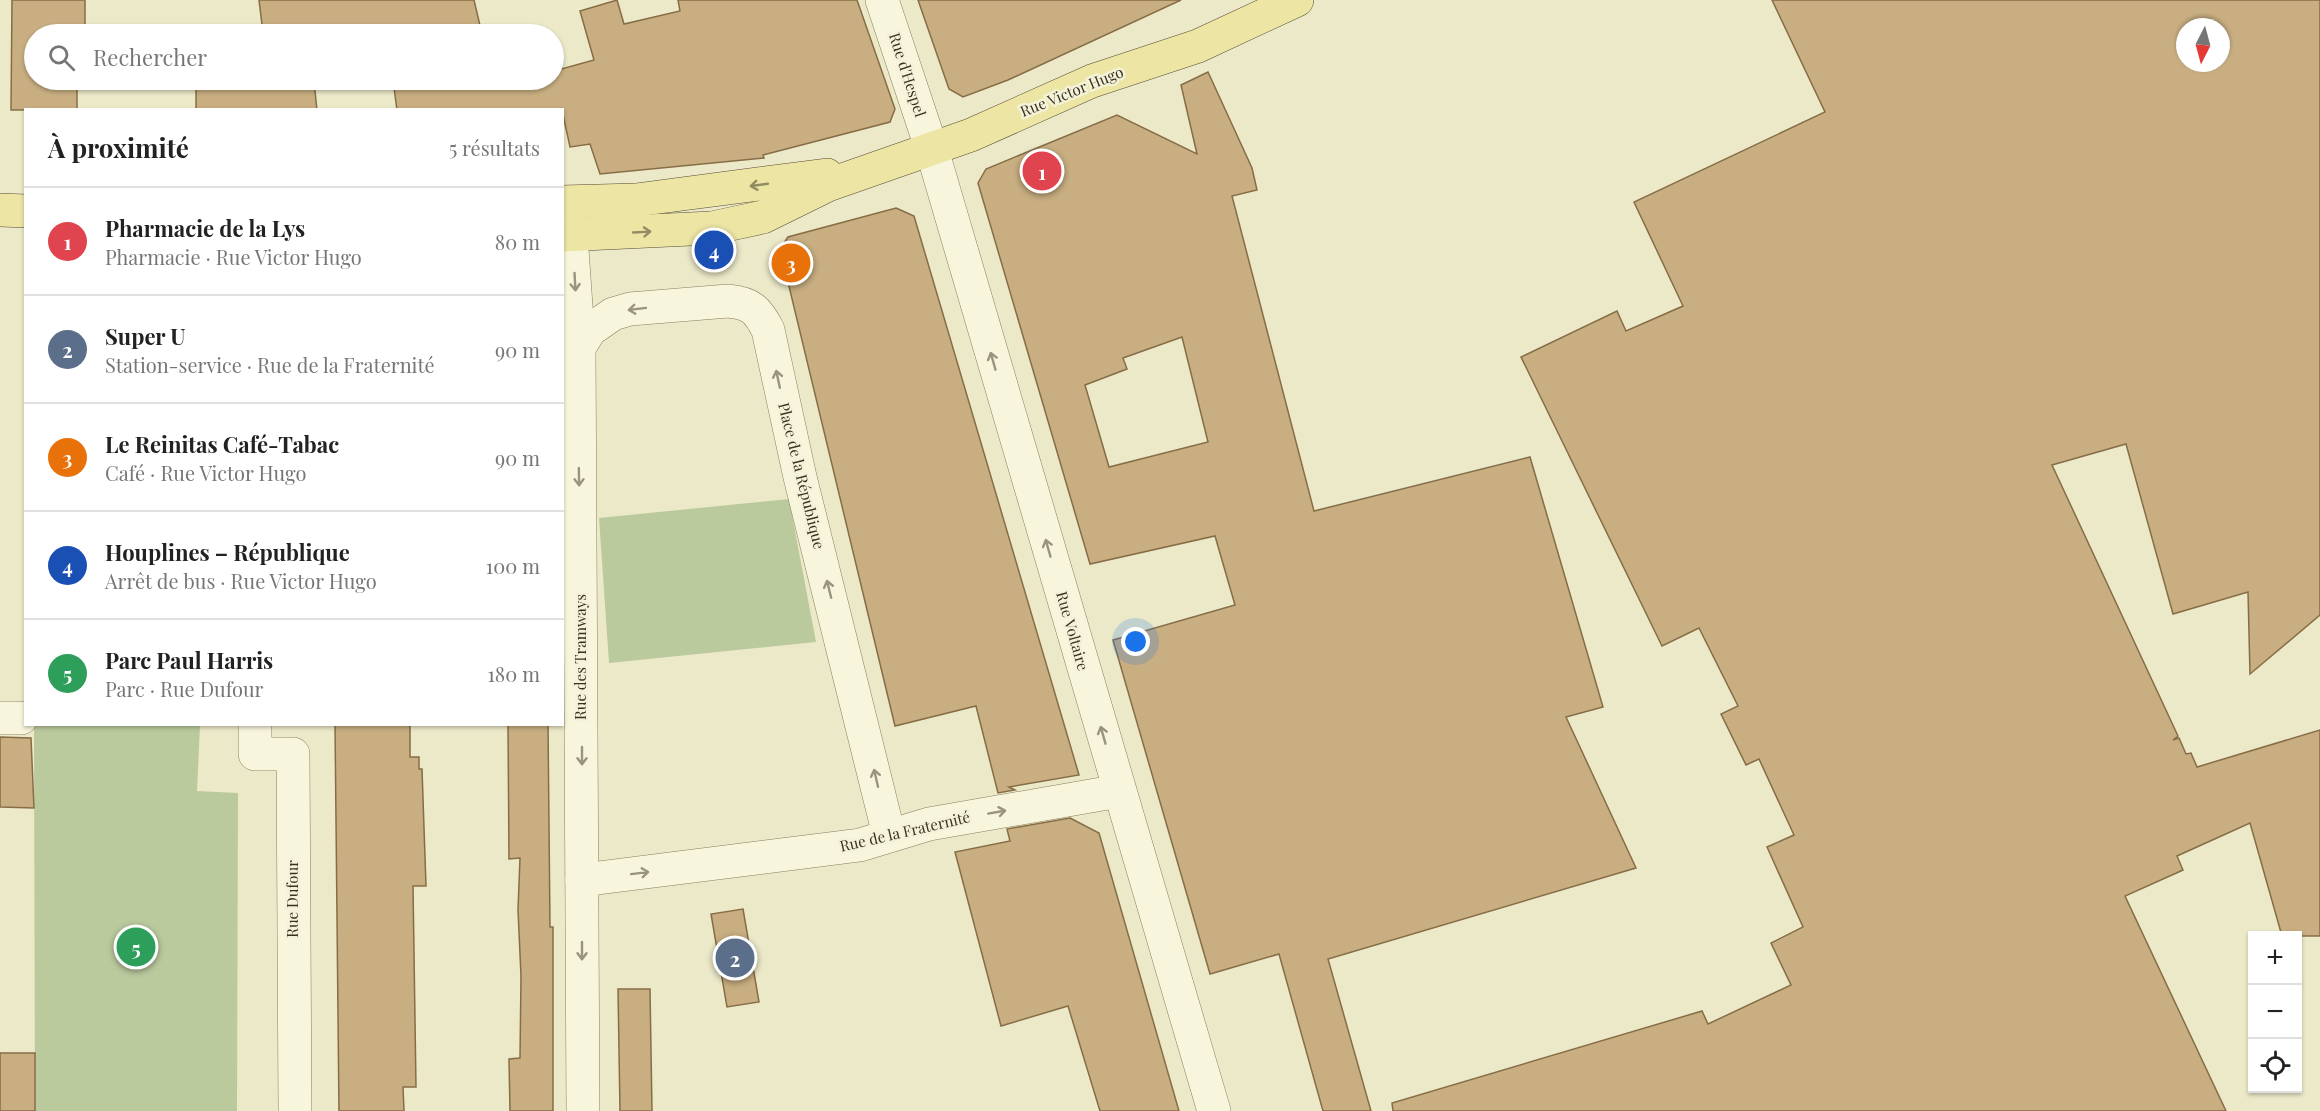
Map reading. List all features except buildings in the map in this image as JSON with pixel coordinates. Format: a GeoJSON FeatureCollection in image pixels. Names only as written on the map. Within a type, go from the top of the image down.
{"type":"FeatureCollection","features":[{"type":"Feature","properties":{"kind":"main road","name":"Rue Victor Hugo"},"geometry":{"type":"LineString","coordinates":[[567,235],[734,225],[763,217],[828,185],[932,150],[1092,81],[1198,46],[1297,0]]}},
{"type":"Feature","properties":{"kind":"main road","name":"Rue Victor Hugo"},"geometry":{"type":"LineString","coordinates":[[566,202],[636,200],[879,167]]}},
{"type":"Feature","properties":{"kind":"main road"},"geometry":{"type":"LineString","coordinates":[[0,210],[24,211]]}},
{"type":"Feature","properties":{"kind":"street","name":"Rue d'Hespel"},"geometry":{"type":"LineString","coordinates":[[882,0],[932,150]]}},
{"type":"Feature","properties":{"kind":"street","name":"Rue Voltaire"},"geometry":{"type":"LineString","coordinates":[[932,150],[1214,1111]]}},
{"type":"Feature","properties":{"kind":"street","name":"Rue des Tramways"},"geometry":{"type":"LineString","coordinates":[[566,202],[567,235],[579,348],[583,1111]]}},
{"type":"Feature","properties":{"kind":"street","name":"Place de la République"},"geometry":{"type":"LineString","coordinates":[[579,348],[598,322],[630,309],[744,302],[762,319],[768,330],[800,477],[889,835]]}},
{"type":"Feature","properties":{"kind":"street","name":"Rue Dufour"},"geometry":{"type":"LineString","coordinates":[[255,726],[255,754],[292,754],[295,1111]]}},
{"type":"Feature","properties":{"kind":"street","name":"Rue de la Fraternité"},"geometry":{"type":"LineString","coordinates":[[582,880],[860,845],[929,824],[1119,791]]}},
{"type":"Feature","properties":{"kind":"green space"},"geometry":{"type":"Polygon","coordinates":[[[789,499],[816,642],[609,663],[599,518],[789,499]]]}},
{"type":"Feature","properties":{"kind":"green space"},"geometry":{"type":"Polygon","coordinates":[[[34,726],[200,726],[197,791],[238,793],[237,1111],[35,1111],[34,726]]]}},
{"type":"Feature","properties":{"kind":"place","name":"Pharmacie de la Lys"},"geometry":{"type":"Point","coordinates":[1042,171]}},
{"type":"Feature","properties":{"kind":"place","name":"Houplines – République"},"geometry":{"type":"Point","coordinates":[714,250]}},
{"type":"Feature","properties":{"kind":"place","name":"Le Reinitas Café-Tabac"},"geometry":{"type":"Point","coordinates":[791,263]}},
{"type":"Feature","properties":{"kind":"place","name":"Parc Paul Harris"},"geometry":{"type":"Point","coordinates":[136,947]}},
{"type":"Feature","properties":{"kind":"place","name":"Super U"},"geometry":{"type":"Point","coordinates":[735,958]}}]}
